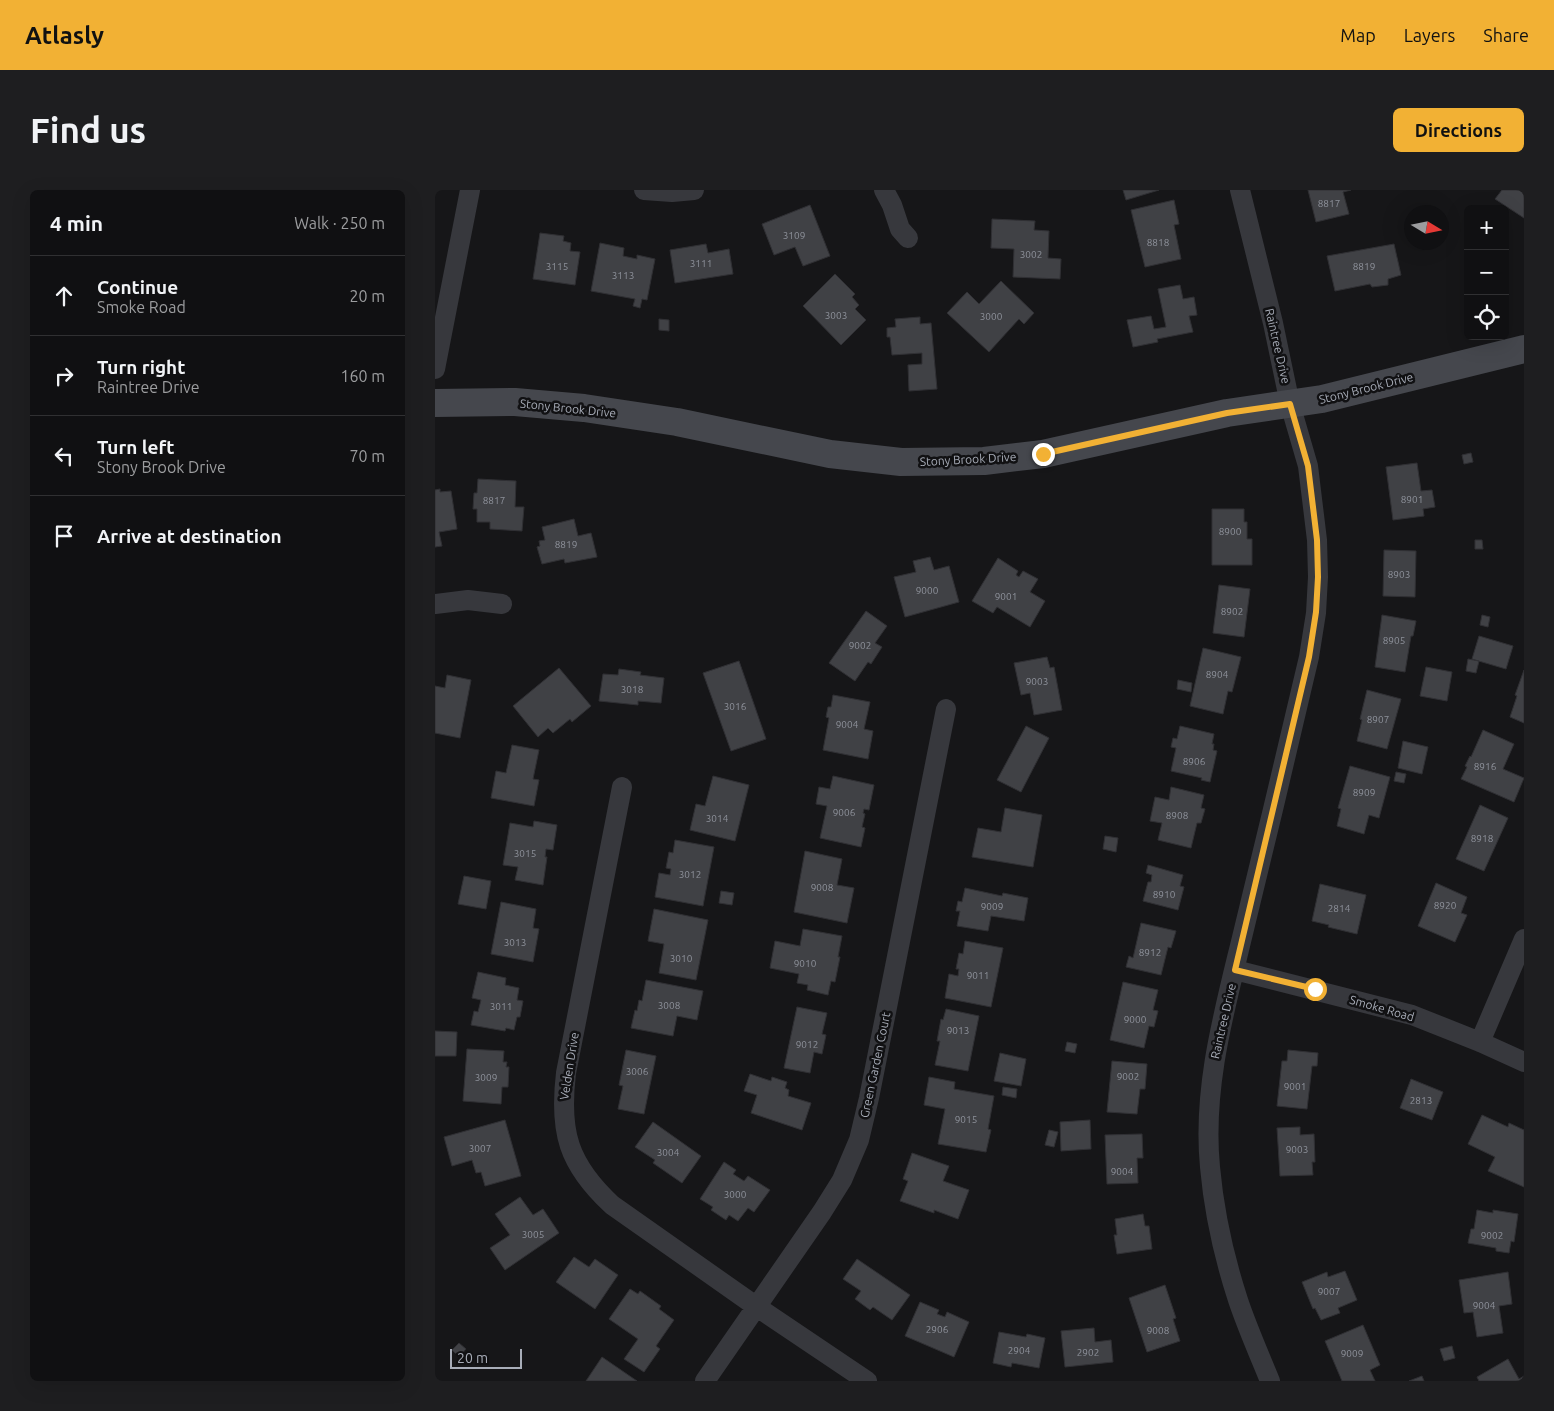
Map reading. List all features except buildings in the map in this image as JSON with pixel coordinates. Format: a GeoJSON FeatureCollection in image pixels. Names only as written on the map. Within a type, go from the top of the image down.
{"type":"FeatureCollection","features":[{"type":"Feature","properties":{"kind":"street"},"geometry":{"type":"LineString","coordinates":[[435,369],[470,190]]}},
{"type":"Feature","properties":{"kind":"street"},"geometry":{"type":"LineString","coordinates":[[644,190],[672,192],[694,190]]}},
{"type":"Feature","properties":{"kind":"street"},"geometry":{"type":"LineString","coordinates":[[884,190],[892,205],[900,230],[908,238]]}},
{"type":"Feature","properties":{"kind":"street","name":"Raintree Drive"},"geometry":{"type":"LineString","coordinates":[[1240,190],[1273,324],[1290,404],[1309,475],[1317,540],[1318,577],[1316,612],[1309,657],[1214,1062],[1209,1097],[1210,1167],[1216,1213],[1225,1258],[1267,1380]]}},
{"type":"Feature","properties":{"kind":"street","name":"Stony Brook Drive"},"geometry":{"type":"LineString","coordinates":[[435,403],[515,402],[584,408],[677,422],[830,454],[901,462],[984,461],[1043,454],[1227,413],[1322,399],[1524,349]]}},
{"type":"Feature","properties":{"kind":"street"},"geometry":{"type":"LineString","coordinates":[[435,604],[468,600],[502,604]]}},
{"type":"Feature","properties":{"kind":"street","name":"Green Garden Court"},"geometry":{"type":"LineString","coordinates":[[705,1381],[822,1212],[842,1180],[859,1140],[946,709]]}},
{"type":"Feature","properties":{"kind":"street","name":"Velden Drive"},"geometry":{"type":"LineString","coordinates":[[622,788],[562,1101],[566,1133],[572,1153],[582,1172],[596,1190],[612,1205],[757,1307],[867,1381]]}},
{"type":"Feature","properties":{"kind":"street"},"geometry":{"type":"LineString","coordinates":[[1480,1042],[1524,939]]}},
{"type":"Feature","properties":{"kind":"street","name":"Smoke Road"},"geometry":{"type":"LineString","coordinates":[[1235,970],[1412,1015],[1524,1062]]}},
{"type":"Feature","properties":{"kind":"route"},"geometry":{"type":"LineString","coordinates":[[1043,454],[1227,413],[1290,404],[1308,466],[1317,540],[1318,577],[1316,612],[1309,657],[1235,970],[1315,989]]}}]}
